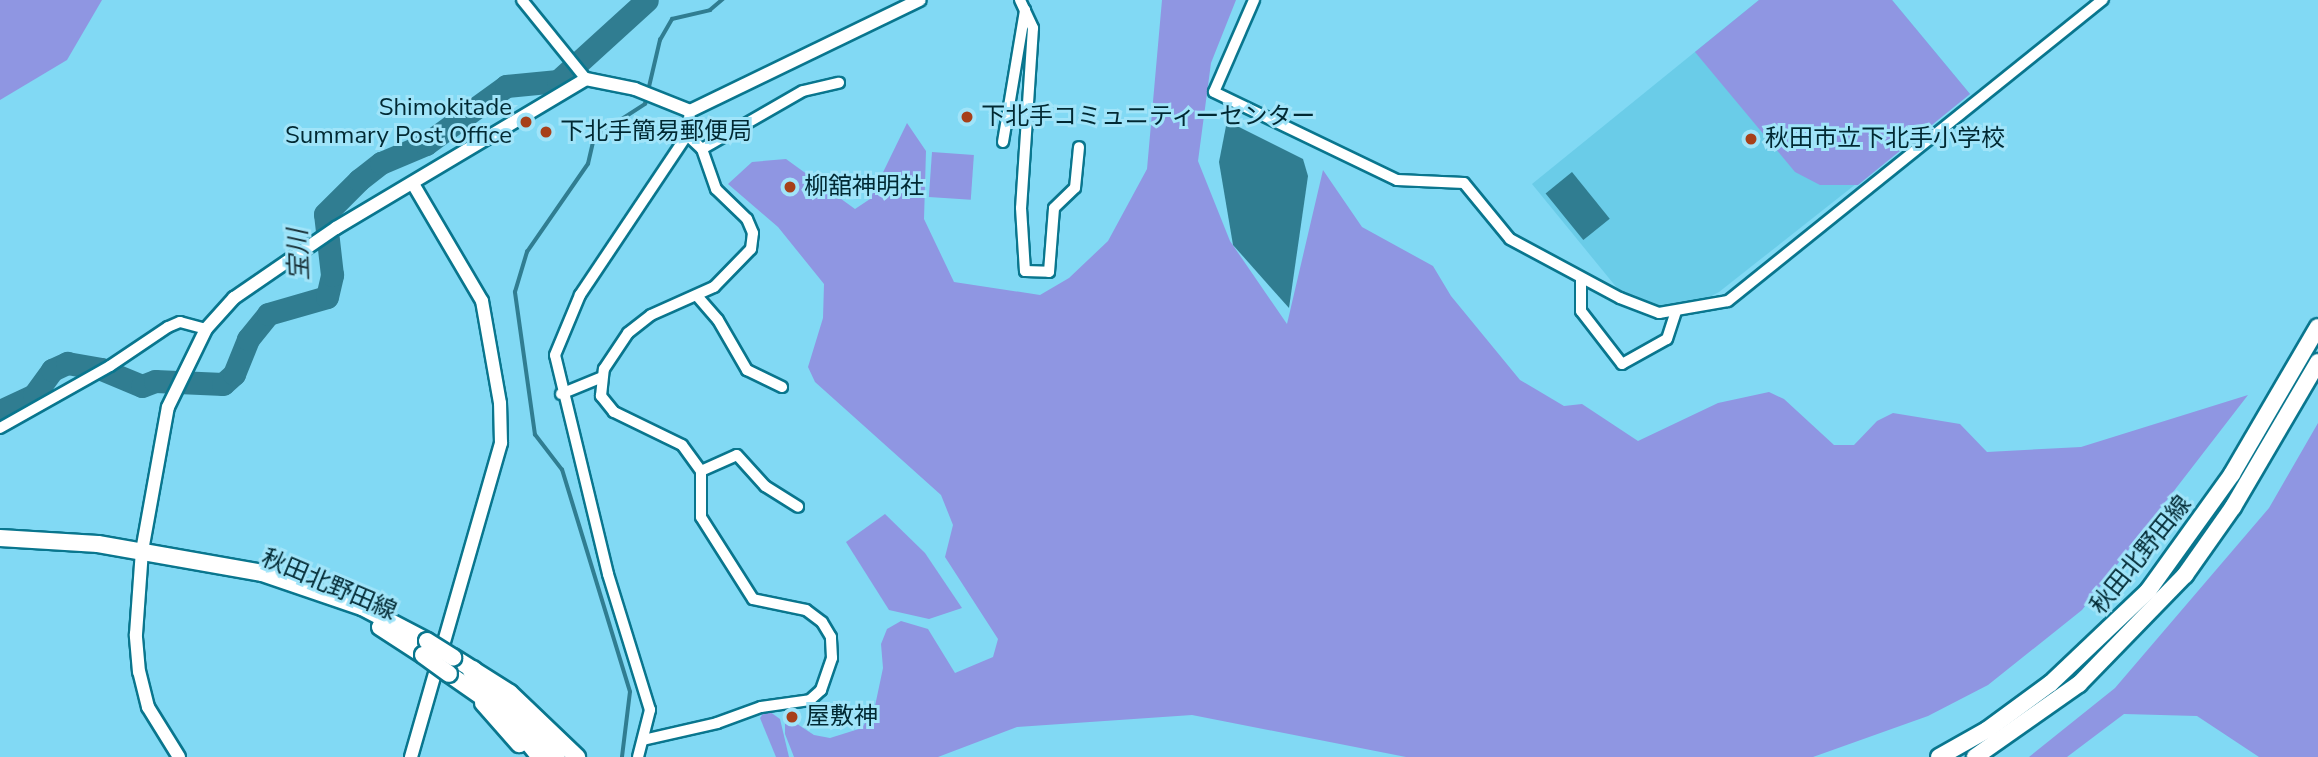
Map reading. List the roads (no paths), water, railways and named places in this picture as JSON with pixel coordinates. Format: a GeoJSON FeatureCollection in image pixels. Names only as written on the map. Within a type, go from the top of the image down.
{"type":"FeatureCollection","features":[{"type":"Feature","properties":{"kind":"highway"},"geometry":{"type":"LineString","coordinates":[[472,670],[555,757]]}},
{"type":"Feature","properties":{"kind":"main road","name":"秋田北野田線"},"geometry":{"type":"LineString","coordinates":[[1939,757],[2051,683],[2124,616],[2189,539],[2318,327]]}},
{"type":"Feature","properties":{"kind":"main road","name":"秋田北野田線"},"geometry":{"type":"LineString","coordinates":[[1975,757],[2079,684],[2147,620],[2185,575],[2233,507],[2318,362]]}},
{"type":"Feature","properties":{"kind":"main road","name":"秋田北野田線"},"geometry":{"type":"LineString","coordinates":[[0,538],[142,551],[225,566],[358,616],[425,648],[453,657],[510,693],[577,757]]}},
{"type":"Feature","properties":{"kind":"main road","name":"秋田北野田線"},"geometry":{"type":"LineString","coordinates":[[425,648],[449,674]]}},
{"type":"Feature","properties":{"kind":"main road"},"geometry":{"type":"LineString","coordinates":[[449,674],[482,702],[529,757]]}},
{"type":"Feature","properties":{"kind":"main road"},"geometry":{"type":"LineString","coordinates":[[449,674],[478,691],[540,757]]}},
{"type":"Feature","properties":{"kind":"street"},"geometry":{"type":"LineString","coordinates":[[522,0],[584,76],[635,89],[690,111],[920,0]]}},
{"type":"Feature","properties":{"kind":"street"},"geometry":{"type":"LineString","coordinates":[[1254,0],[1214,93],[1397,180],[1464,183],[1510,239],[1581,278],[1659,313],[1728,301],[2103,0]]}},
{"type":"Feature","properties":{"kind":"street"},"geometry":{"type":"LineString","coordinates":[[1003,142],[1023,4]]}},
{"type":"Feature","properties":{"kind":"street"},"geometry":{"type":"LineString","coordinates":[[1023,4],[1033,28],[1021,208],[1025,271],[1049,272],[1054,208],[1074,188],[1079,147]]}},
{"type":"Feature","properties":{"kind":"street"},"geometry":{"type":"LineString","coordinates":[[179,757],[148,707],[139,672],[135,634],[142,551],[168,407],[185,366],[206,328],[234,298],[336,228],[413,184],[584,76]]}},
{"type":"Feature","properties":{"kind":"street"},"geometry":{"type":"LineString","coordinates":[[702,149],[803,91],[839,83]]}},
{"type":"Feature","properties":{"kind":"street"},"geometry":{"type":"LineString","coordinates":[[638,757],[650,710],[608,574],[561,394],[555,355],[564,324],[687,135],[690,111]]}},
{"type":"Feature","properties":{"kind":"street"},"geometry":{"type":"LineString","coordinates":[[643,740],[717,723],[761,707],[810,701],[821,690],[832,658],[831,637],[814,616],[753,599],[701,517],[701,471],[682,445],[614,412],[601,396],[600,379],[628,332],[651,315],[698,297],[743,261],[753,233],[742,212],[716,190],[702,149],[687,135]]}},
{"type":"Feature","properties":{"kind":"street"},"geometry":{"type":"LineString","coordinates":[[411,757],[501,443],[500,402],[482,301],[413,184]]}},
{"type":"Feature","properties":{"kind":"street"},"geometry":{"type":"LineString","coordinates":[[1581,278],[1581,311],[1622,364],[1667,339],[1676,311]]}},
{"type":"Feature","properties":{"kind":"street"},"geometry":{"type":"LineString","coordinates":[[698,297],[718,320],[747,370],[782,387]]}},
{"type":"Feature","properties":{"kind":"street"},"geometry":{"type":"LineString","coordinates":[[0,428],[92,377],[180,322],[206,328]]}},
{"type":"Feature","properties":{"kind":"street"},"geometry":{"type":"LineString","coordinates":[[561,394],[600,379]]}},
{"type":"Feature","properties":{"kind":"street"},"geometry":{"type":"LineString","coordinates":[[701,471],[737,455],[765,486],[798,507]]}},
{"type":"Feature","properties":{"kind":"waterway","name":"宝川"},"geometry":{"type":"LineString","coordinates":[[0,411],[34,395],[52,370],[67,363],[101,369],[142,386],[155,381],[223,384],[234,374],[248,339],[268,314],[327,297],[332,275],[325,214],[359,180],[381,163],[426,144],[506,86],[558,81],[647,0]]}},
{"type":"Feature","properties":{"kind":"waterway"},"geometry":{"type":"LineString","coordinates":[[622,757],[630,692],[562,470],[535,435],[515,292],[527,252],[588,164],[594,137],[645,104],[660,40],[672,19],[710,10],[722,0]]}},
{"type":"Feature","properties":{"kind":"place","name":"下北手コミュニティーセンター"},"geometry":{"type":"Point","coordinates":[967,117]}},
{"type":"Feature","properties":{"kind":"place","name":"Shimokitade Summary Post Office"},"geometry":{"type":"Point","coordinates":[526,122]}},
{"type":"Feature","properties":{"kind":"place","name":"下北手簡易郵便局"},"geometry":{"type":"Point","coordinates":[546,132]}},
{"type":"Feature","properties":{"kind":"place","name":"秋田市立下北手小学校"},"geometry":{"type":"Point","coordinates":[1751,139]}},
{"type":"Feature","properties":{"kind":"place","name":"柳舘神明社"},"geometry":{"type":"Point","coordinates":[790,187]}},
{"type":"Feature","properties":{"kind":"place","name":"屋敷神"},"geometry":{"type":"Point","coordinates":[792,717]}}]}
